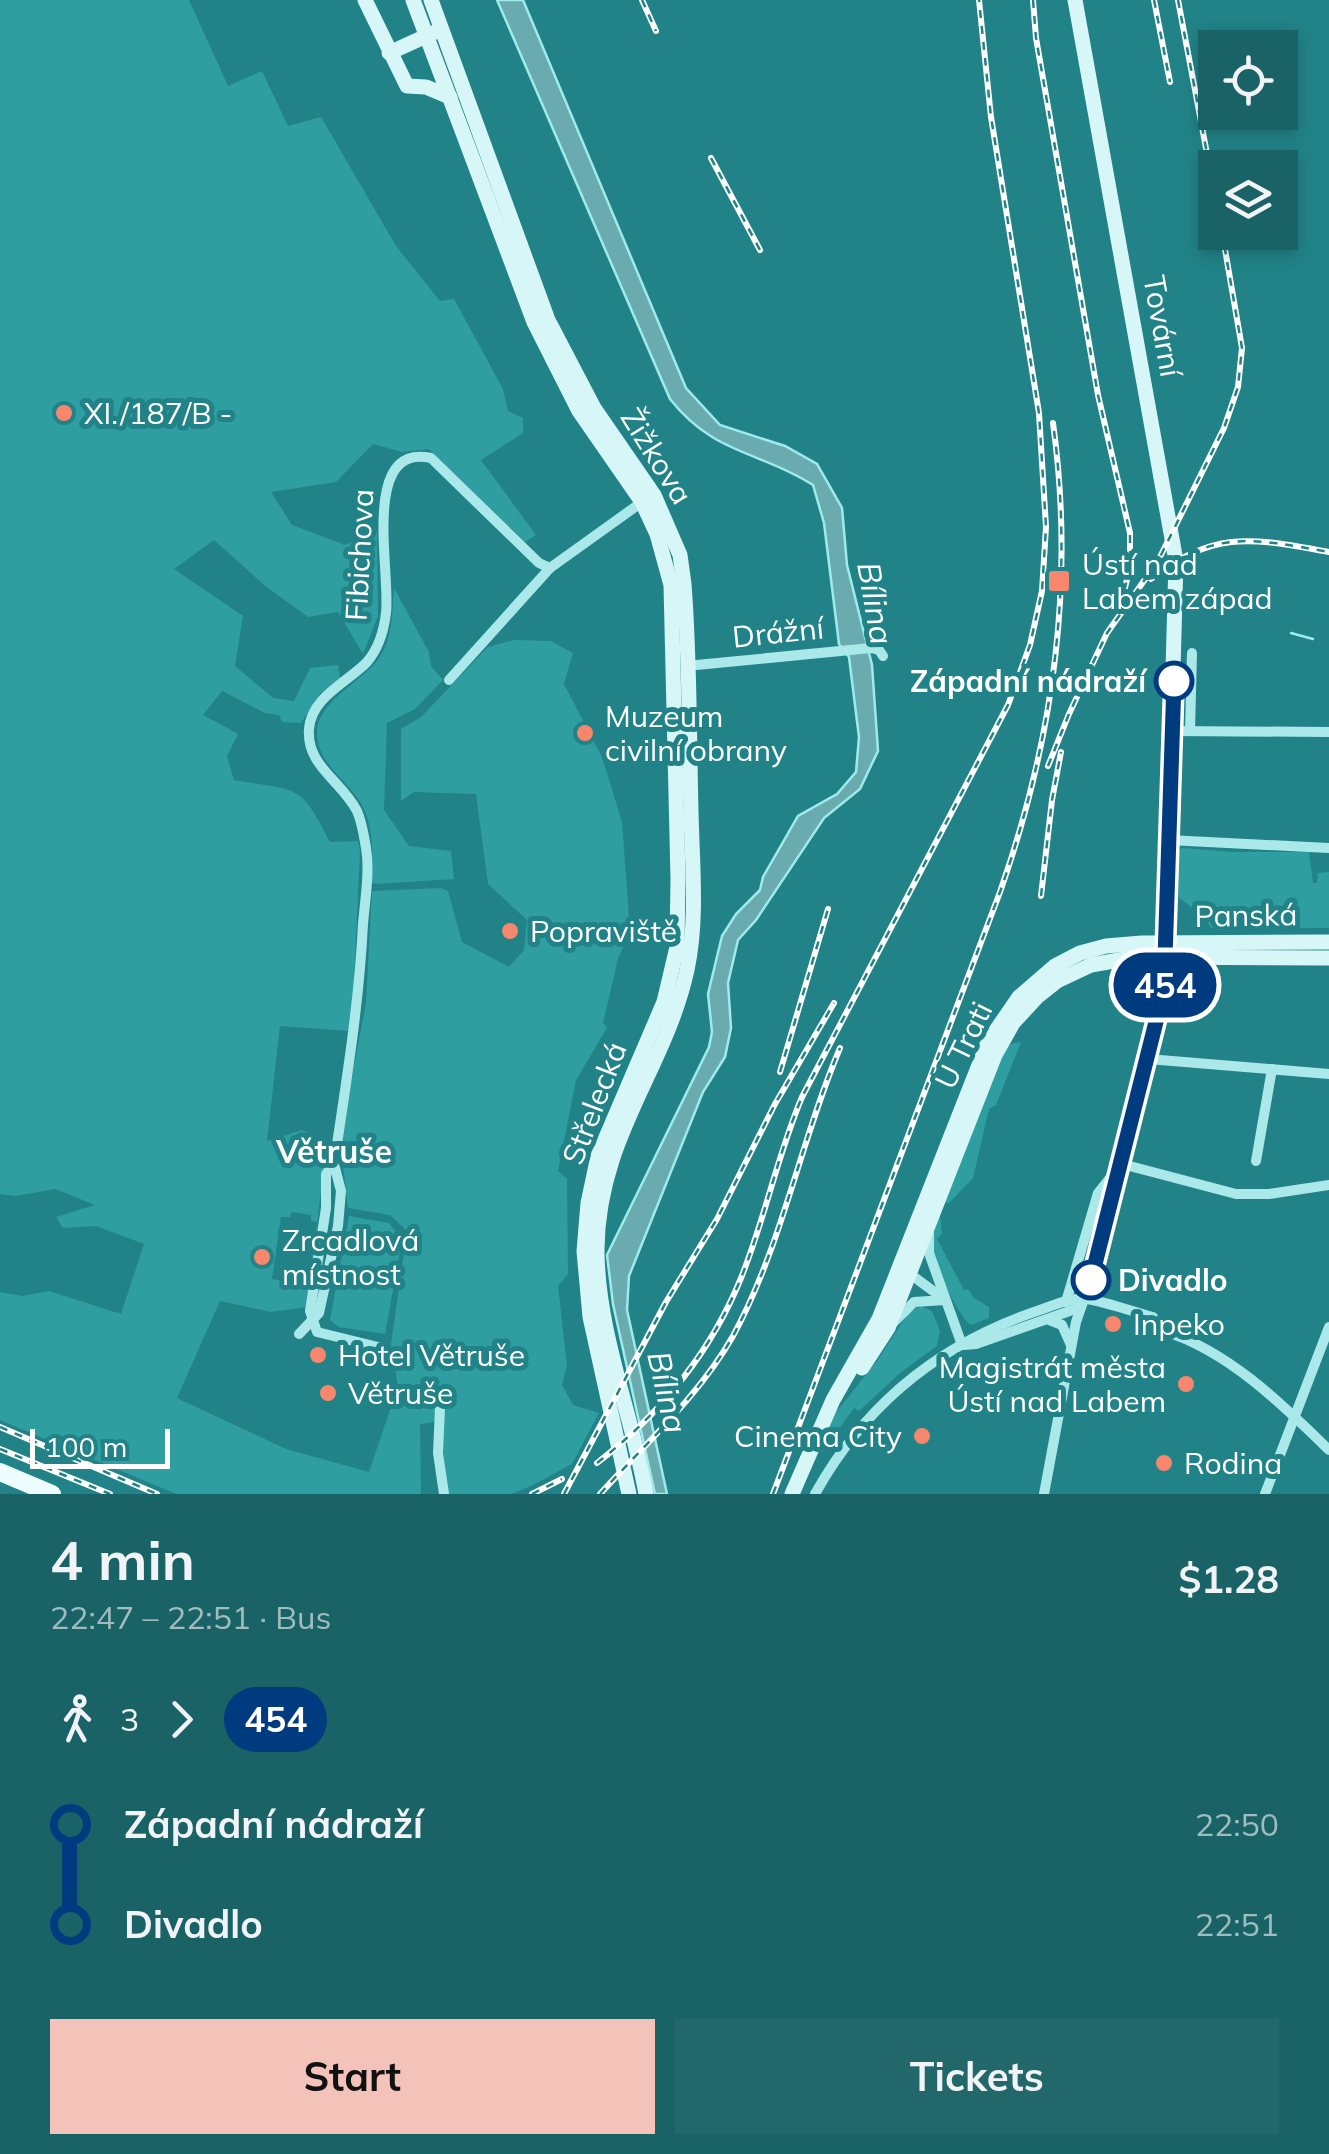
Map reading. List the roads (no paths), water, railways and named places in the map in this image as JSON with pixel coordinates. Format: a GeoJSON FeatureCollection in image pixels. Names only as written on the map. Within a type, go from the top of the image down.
{"type":"FeatureCollection","features":[{"type":"Feature","properties":{"kind":"main road"},"geometry":{"type":"LineString","coordinates":[[365,0],[408,86],[426,87],[450,97]]}},
{"type":"Feature","properties":{"kind":"main road","name":"Žižkova"},"geometry":{"type":"LineString","coordinates":[[413,0],[534,322],[579,411],[642,502],[658,534],[671,585],[681,666]]}},
{"type":"Feature","properties":{"kind":"main road","name":"Žižkova"},"geometry":{"type":"LineString","coordinates":[[432,0],[548,320],[594,408],[654,495],[671,530],[684,584],[681,666],[692,921],[680,972]]}},
{"type":"Feature","properties":{"kind":"main road","name":"Tovární"},"geometry":{"type":"LineString","coordinates":[[1075,0],[1176,561],[1165,950]]}},
{"type":"Feature","properties":{"kind":"main road"},"geometry":{"type":"LineString","coordinates":[[389,53],[443,28]]}},
{"type":"Feature","properties":{"kind":"main road","name":"Panská"},"geometry":{"type":"LineString","coordinates":[[1165,950],[1329,942]]}},
{"type":"Feature","properties":{"kind":"main road","name":"U Trati"},"geometry":{"type":"LineString","coordinates":[[815,1438],[888,1328],[982,1056],[1009,1008],[1042,975],[1080,953],[1118,944],[1165,950]]}},
{"type":"Feature","properties":{"kind":"main road","name":"Panská"},"geometry":{"type":"LineString","coordinates":[[1165,950],[1329,958]]}},
{"type":"Feature","properties":{"kind":"main road","name":"U Trati"},"geometry":{"type":"LineString","coordinates":[[815,1438],[930,1226],[996,1055],[1025,1010],[1057,981],[1091,964],[1165,950]]}},
{"type":"Feature","properties":{"kind":"main road","name":"Střelecká"},"geometry":{"type":"LineString","coordinates":[[629,1494],[590,1317],[584,1266],[586,1221],[601,1147],[680,972]]}},
{"type":"Feature","properties":{"kind":"main road","name":"Střelecká"},"geometry":{"type":"LineString","coordinates":[[646,1494],[598,1278],[599,1221],[604,1184],[618,1138],[677,1005],[680,972]]}},
{"type":"Feature","properties":{"kind":"main road"},"geometry":{"type":"LineString","coordinates":[[792,1494],[815,1438]]}},
{"type":"Feature","properties":{"kind":"main road"},"geometry":{"type":"LineString","coordinates":[[0,1472],[52,1494]]}},
{"type":"Feature","properties":{"kind":"street","name":"Fibichova"},"geometry":{"type":"LineString","coordinates":[[313,1318],[310,1311],[326,1208],[326,1174],[334,1164],[359,1002],[367,852],[358,812],[344,791],[316,763],[309,724],[324,698],[366,663],[385,624],[386,480],[400,460],[416,455],[431,458],[539,563],[550,568]]}},
{"type":"Feature","properties":{"kind":"street"},"geometry":{"type":"LineString","coordinates":[[448,680],[550,568],[642,502]]}},
{"type":"Feature","properties":{"kind":"street","name":"Drážní"},"geometry":{"type":"LineString","coordinates":[[681,666],[870,648],[879,650],[883,656]]}},
{"type":"Feature","properties":{"kind":"street"},"geometry":{"type":"LineString","coordinates":[[1190,731],[1192,652]]}},
{"type":"Feature","properties":{"kind":"street"},"geometry":{"type":"LineString","coordinates":[[1172,730],[1329,732]]}},
{"type":"Feature","properties":{"kind":"street"},"geometry":{"type":"LineString","coordinates":[[1168,840],[1329,848]]}},
{"type":"Feature","properties":{"kind":"street"},"geometry":{"type":"LineString","coordinates":[[1044,1494],[1072,1348],[1164,990],[1165,950]]}},
{"type":"Feature","properties":{"kind":"street"},"geometry":{"type":"LineString","coordinates":[[1148,1059],[1329,1074]]}},
{"type":"Feature","properties":{"kind":"street"},"geometry":{"type":"LineString","coordinates":[[1256,1160],[1272,1069]]}},
{"type":"Feature","properties":{"kind":"street"},"geometry":{"type":"LineString","coordinates":[[1122,1164],[1236,1194],[1269,1194],[1329,1185]]}},
{"type":"Feature","properties":{"kind":"street"},"geometry":{"type":"LineString","coordinates":[[1066,1302],[1098,1193],[1122,1164]]}},
{"type":"Feature","properties":{"kind":"street"},"geometry":{"type":"LineString","coordinates":[[930,1226],[929,1253],[946,1295],[944,1300]]}},
{"type":"Feature","properties":{"kind":"street"},"geometry":{"type":"LineString","coordinates":[[906,1271],[944,1300],[962,1345]]}},
{"type":"Feature","properties":{"kind":"street","name":"U Trati"},"geometry":{"type":"LineString","coordinates":[[888,1328],[914,1302],[944,1300]]}},
{"type":"Feature","properties":{"kind":"street"},"geometry":{"type":"LineString","coordinates":[[815,1494],[827,1472],[878,1408],[926,1366],[967,1339],[998,1324],[1066,1302],[1154,1317]]}},
{"type":"Feature","properties":{"kind":"street"},"geometry":{"type":"LineString","coordinates":[[962,1345],[976,1344],[1083,1303]]}},
{"type":"Feature","properties":{"kind":"street"},"geometry":{"type":"LineString","coordinates":[[299,1334],[313,1318],[318,1332],[378,1347]]}},
{"type":"Feature","properties":{"kind":"street"},"geometry":{"type":"LineString","coordinates":[[1046,1319],[1062,1325],[1072,1348]]}},
{"type":"Feature","properties":{"kind":"street"},"geometry":{"type":"LineString","coordinates":[[1265,1494],[1329,1327]]}},
{"type":"Feature","properties":{"kind":"street"},"geometry":{"type":"LineString","coordinates":[[1164,1332],[1198,1342],[1294,1417],[1329,1450]]}},
{"type":"Feature","properties":{"kind":"street"},"geometry":{"type":"LineString","coordinates":[[440,1408],[438,1453],[444,1494]]}},
{"type":"Feature","properties":{"kind":"waterway"},"geometry":{"type":"LineString","coordinates":[[1291,633],[1313,639]]}},
{"type":"Feature","properties":{"kind":"railway"},"geometry":{"type":"LineString","coordinates":[[642,0],[656,31]]}},
{"type":"Feature","properties":{"kind":"railway"},"geometry":{"type":"LineString","coordinates":[[597,1463],[642,1424],[681,1380],[729,1305],[802,1097],[1008,705],[1030,645],[1042,591],[1046,527],[1039,413],[991,117],[979,0]]}},
{"type":"Feature","properties":{"kind":"railway"},"geometry":{"type":"LineString","coordinates":[[1033,0],[1036,38],[1098,395],[1130,533],[1130,567],[1121,604]]}},
{"type":"Feature","properties":{"kind":"railway"},"geometry":{"type":"LineString","coordinates":[[1154,0],[1170,82]]}},
{"type":"Feature","properties":{"kind":"railway"},"geometry":{"type":"LineString","coordinates":[[1178,0],[1206,150]]}},
{"type":"Feature","properties":{"kind":"railway"},"geometry":{"type":"LineString","coordinates":[[711,158],[760,250]]}},
{"type":"Feature","properties":{"kind":"railway"},"geometry":{"type":"LineString","coordinates":[[1048,766],[1107,633],[1158,561],[1224,428],[1238,387],[1242,348],[1225,250]]}},
{"type":"Feature","properties":{"kind":"railway"},"geometry":{"type":"LineString","coordinates":[[773,1494],[1000,892],[1034,777],[1055,660],[1060,601],[1059,483],[1053,423]]}},
{"type":"Feature","properties":{"kind":"railway"},"geometry":{"type":"LineString","coordinates":[[1151,579],[1195,551],[1216,545],[1257,541],[1329,552]]}},
{"type":"Feature","properties":{"kind":"railway"},"geometry":{"type":"LineString","coordinates":[[1041,896],[1061,752]]}},
{"type":"Feature","properties":{"kind":"railway"},"geometry":{"type":"LineString","coordinates":[[780,1072],[828,909]]}},
{"type":"Feature","properties":{"kind":"railway"},"geometry":{"type":"LineString","coordinates":[[564,1494],[666,1302],[717,1219],[775,1104],[834,1003]]}},
{"type":"Feature","properties":{"kind":"railway"},"geometry":{"type":"LineString","coordinates":[[600,1494],[688,1399],[733,1336],[765,1266],[840,1048]]}},
{"type":"Feature","properties":{"kind":"railway"},"geometry":{"type":"LineString","coordinates":[[0,1427],[157,1494]]}},
{"type":"Feature","properties":{"kind":"railway"},"geometry":{"type":"LineString","coordinates":[[0,1449],[110,1494]]}},
{"type":"Feature","properties":{"kind":"railway"},"geometry":{"type":"LineString","coordinates":[[532,1494],[562,1479]]}},
{"type":"Feature","properties":{"kind":"place","name":"XI./187/B -"},"geometry":{"type":"Point","coordinates":[64,413]}},
{"type":"Feature","properties":{"kind":"place","name":"Ústí nad Labem západ"},"geometry":{"type":"Point","coordinates":[1059,581]}},
{"type":"Feature","properties":{"kind":"place","name":"Západní nádraží"},"geometry":{"type":"Point","coordinates":[1174,681]}},
{"type":"Feature","properties":{"kind":"place","name":"Muzeum civilní obrany"},"geometry":{"type":"Point","coordinates":[585,733]}},
{"type":"Feature","properties":{"kind":"place","name":"Popraviště"},"geometry":{"type":"Point","coordinates":[510,931]}},
{"type":"Feature","properties":{"kind":"place","name":"Zrcadlová místnost"},"geometry":{"type":"Point","coordinates":[262,1257]}},
{"type":"Feature","properties":{"kind":"place","name":"Divadlo"},"geometry":{"type":"Point","coordinates":[1091,1280]}},
{"type":"Feature","properties":{"kind":"place","name":"Inpeko"},"geometry":{"type":"Point","coordinates":[1113,1324]}},
{"type":"Feature","properties":{"kind":"place","name":"Hotel Větruše"},"geometry":{"type":"Point","coordinates":[318,1355]}},
{"type":"Feature","properties":{"kind":"place","name":"Magistrát města Ústí nad Labem"},"geometry":{"type":"Point","coordinates":[1186,1384]}},
{"type":"Feature","properties":{"kind":"place","name":"Větruše"},"geometry":{"type":"Point","coordinates":[328,1393]}},
{"type":"Feature","properties":{"kind":"place","name":"Cinema City"},"geometry":{"type":"Point","coordinates":[922,1436]}},
{"type":"Feature","properties":{"kind":"place","name":"Rodina"},"geometry":{"type":"Point","coordinates":[1164,1463]}},
{"type":"Feature","properties":{"kind":"district","name":"Větruše"},"geometry":{"type":"Point","coordinates":[334,1151]}},
{"type":"Feature","properties":{"kind":"water label","name":"Bílina"},"geometry":{"type":"Point","coordinates":[876,603]}},
{"type":"Feature","properties":{"kind":"water label","name":"Bílina"},"geometry":{"type":"Point","coordinates":[668,1392]}}]}
